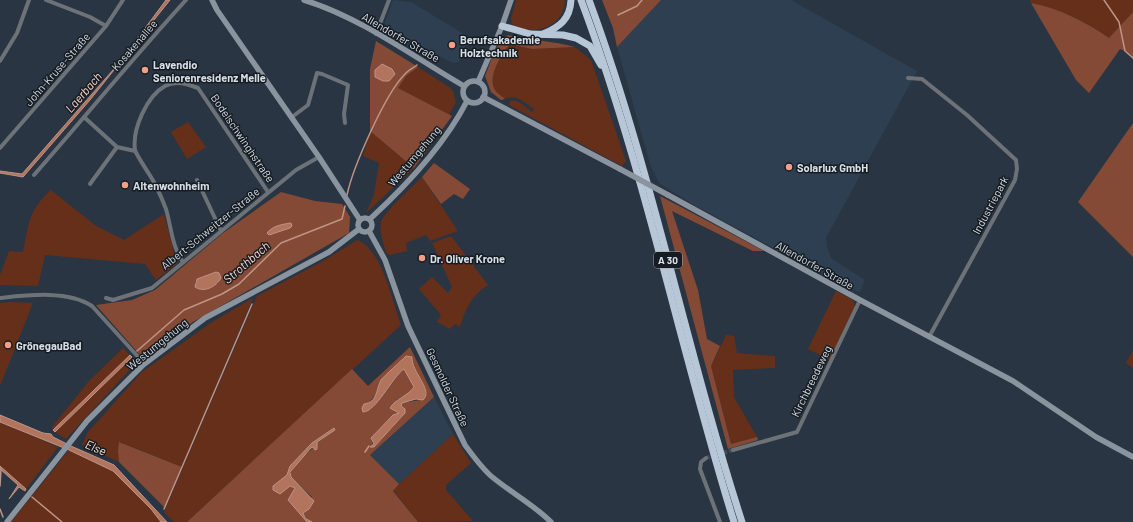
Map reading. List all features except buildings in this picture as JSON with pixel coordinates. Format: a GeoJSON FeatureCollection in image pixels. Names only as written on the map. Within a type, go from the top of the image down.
{"type":"FeatureCollection","features":[{"type":"Feature","properties":{"kind":"highway"},"geometry":{"type":"LineString","coordinates":[[542,35],[558,28],[565,22],[571,8],[571,0]]}},
{"type":"Feature","properties":{"kind":"highway","name":"A 30"},"geometry":{"type":"LineString","coordinates":[[581,0],[610,81],[630,147],[709,439],[734,522]]}},
{"type":"Feature","properties":{"kind":"highway","name":"A 30"},"geometry":{"type":"LineString","coordinates":[[589,0],[628,115],[692,350],[742,522]]}},
{"type":"Feature","properties":{"kind":"highway"},"geometry":{"type":"LineString","coordinates":[[502,26],[516,31],[576,38],[590,46],[610,81]]}},
{"type":"Feature","properties":{"kind":"main road"},"geometry":{"type":"LineString","coordinates":[[212,0],[217,10],[319,156],[360,220],[358,223],[359,229],[365,232],[369,231],[373,226],[370,219],[364,218],[360,220]]}},
{"type":"Feature","properties":{"kind":"main road","name":"Allendorfer Straße"},"geometry":{"type":"LineString","coordinates":[[304,0],[330,9],[376,34],[464,86]]}},
{"type":"Feature","properties":{"kind":"main road"},"geometry":{"type":"LineString","coordinates":[[478,82],[502,26],[511,0]]}},
{"type":"Feature","properties":{"kind":"main road"},"geometry":{"type":"LineString","coordinates":[[469,82],[478,82],[484,88],[483,97],[474,103],[467,101],[463,96],[464,86],[469,82]]}},
{"type":"Feature","properties":{"kind":"main road","name":"Allendorfer Straße"},"geometry":{"type":"LineString","coordinates":[[483,97],[620,169],[1032,392],[1096,437],[1133,457]]}},
{"type":"Feature","properties":{"kind":"main road","name":"Westumgehung"},"geometry":{"type":"LineString","coordinates":[[370,219],[422,165],[450,129],[467,101]]}},
{"type":"Feature","properties":{"kind":"main road","name":"Westumgehung"},"geometry":{"type":"LineString","coordinates":[[7,522],[73,438],[102,404],[143,365],[205,318],[329,252],[359,229]]}},
{"type":"Feature","properties":{"kind":"main road","name":"Gesmolder Straße"},"geometry":{"type":"LineString","coordinates":[[369,231],[385,260],[408,326],[465,445],[477,462],[491,476],[525,500],[550,522]]}},
{"type":"Feature","properties":{"kind":"street"},"geometry":{"type":"LineString","coordinates":[[0,61],[17,33],[29,0]]}},
{"type":"Feature","properties":{"kind":"street"},"geometry":{"type":"LineString","coordinates":[[46,0],[90,17],[106,26]]}},
{"type":"Feature","properties":{"kind":"street","name":"John-Kruse-Straße"},"geometry":{"type":"LineString","coordinates":[[0,148],[106,26],[123,0]]}},
{"type":"Feature","properties":{"kind":"street","name":"Kosakenallee"},"geometry":{"type":"LineString","coordinates":[[34,175],[100,97],[186,0]]}},
{"type":"Feature","properties":{"kind":"street"},"geometry":{"type":"LineString","coordinates":[[376,34],[389,0]]}},
{"type":"Feature","properties":{"kind":"street"},"geometry":{"type":"LineString","coordinates":[[292,117],[308,105],[317,73],[348,85],[344,114],[345,123]]}},
{"type":"Feature","properties":{"kind":"street","name":"Industriepark"},"geometry":{"type":"LineString","coordinates":[[908,78],[922,79],[946,98],[1016,160],[1017,169],[1015,180],[929,337]]}},
{"type":"Feature","properties":{"kind":"street","name":"Bodelschwinghstraße"},"geometry":{"type":"LineString","coordinates":[[135,152],[134,136],[142,113],[150,100],[165,86],[182,82],[198,88],[268,192]]}},
{"type":"Feature","properties":{"kind":"street"},"geometry":{"type":"LineString","coordinates":[[84,117],[117,147],[135,152],[144,164],[163,203],[177,253],[183,262]]}},
{"type":"Feature","properties":{"kind":"street"},"geometry":{"type":"LineString","coordinates":[[90,184],[117,147]]}},
{"type":"Feature","properties":{"kind":"street","name":"Albert-Schweitzer-Straße"},"geometry":{"type":"LineString","coordinates":[[106,298],[113,300],[152,288],[268,192],[274,189],[296,170],[319,156]]}},
{"type":"Feature","properties":{"kind":"street"},"geometry":{"type":"LineString","coordinates":[[197,180],[221,231]]}},
{"type":"Feature","properties":{"kind":"street"},"geometry":{"type":"LineString","coordinates":[[0,298],[26,295],[73,297],[83,300],[92,306],[141,360],[143,365]]}},
{"type":"Feature","properties":{"kind":"street","name":"Kirchbreedeweg"},"geometry":{"type":"LineString","coordinates":[[733,450],[797,432],[860,300]]}},
{"type":"Feature","properties":{"kind":"street"},"geometry":{"type":"LineString","coordinates":[[706,458],[701,462],[700,469],[720,522]]}},
{"type":"Feature","properties":{"kind":"shaded area"},"geometry":{"type":"Polygon","coordinates":[[[166,0],[170,0],[90,100],[23,177],[0,173],[0,171],[22,174],[120,62],[166,0]]]}},
{"type":"Feature","properties":{"kind":"shaded area"},"geometry":{"type":"Polygon","coordinates":[[[393,0],[411,2],[469,37],[459,62],[453,63],[433,53],[431,56],[391,35],[385,23],[393,0]]]}},
{"type":"Feature","properties":{"kind":"shaded area"},"geometry":{"type":"Polygon","coordinates":[[[516,0],[565,0],[562,13],[550,26],[524,30],[515,27],[511,19],[516,0]]]}},
{"type":"Feature","properties":{"kind":"shaded area"},"geometry":{"type":"Polygon","coordinates":[[[602,0],[661,0],[617,47],[613,28],[602,0]]]}},
{"type":"Feature","properties":{"kind":"shaded area"},"geometry":{"type":"Polygon","coordinates":[[[661,0],[791,0],[917,71],[826,238],[827,247],[831,258],[865,280],[860,292],[848,288],[694,205],[659,183],[650,164],[617,47],[661,0]]]}},
{"type":"Feature","properties":{"kind":"shaded area"},"geometry":{"type":"Polygon","coordinates":[[[1030,0],[1133,0],[1133,12],[1109,38],[1072,16],[1052,8],[1031,3],[1030,0]]]}},
{"type":"Feature","properties":{"kind":"shaded area"},"geometry":{"type":"Polygon","coordinates":[[[1031,3],[1052,8],[1072,16],[1109,38],[1133,12],[1133,59],[1127,52],[1120,49],[1089,93],[1076,80],[1031,3]]]}},
{"type":"Feature","properties":{"kind":"shaded area"},"geometry":{"type":"Polygon","coordinates":[[[508,35],[575,47],[532,49],[510,44],[503,53],[494,71],[493,77],[495,90],[505,99],[501,100],[491,92],[485,76],[494,53],[500,43],[508,35]]]}},
{"type":"Feature","properties":{"kind":"shaded area"},"geometry":{"type":"Polygon","coordinates":[[[376,41],[418,67],[406,76],[398,88],[452,116],[414,168],[370,131],[370,69],[376,41]]]}},
{"type":"Feature","properties":{"kind":"shaded area"},"geometry":{"type":"Polygon","coordinates":[[[510,44],[532,49],[575,47],[591,60],[626,161],[622,166],[509,105],[510,101],[513,100],[532,112],[534,109],[517,98],[509,97],[505,99],[496,91],[493,83],[494,71],[503,53],[510,44]]]}},
{"type":"Feature","properties":{"kind":"shaded area"},"geometry":{"type":"Polygon","coordinates":[[[382,64],[392,69],[395,74],[389,81],[383,81],[375,77],[375,70],[382,64]]]}},
{"type":"Feature","properties":{"kind":"shaded area"},"geometry":{"type":"Polygon","coordinates":[[[418,67],[453,91],[456,102],[449,115],[398,88],[406,76],[418,67]]]}},
{"type":"Feature","properties":{"kind":"shaded area"},"geometry":{"type":"Polygon","coordinates":[[[188,122],[206,147],[187,159],[171,132],[188,122]]]}},
{"type":"Feature","properties":{"kind":"shaded area"},"geometry":{"type":"Polygon","coordinates":[[[1133,123],[1133,257],[1078,202],[1133,123]]]}},
{"type":"Feature","properties":{"kind":"shaded area"},"geometry":{"type":"Polygon","coordinates":[[[370,131],[414,168],[366,213],[374,195],[379,163],[363,156],[370,131]]]}},
{"type":"Feature","properties":{"kind":"shaded area"},"geometry":{"type":"Polygon","coordinates":[[[434,163],[470,189],[463,199],[454,194],[441,204],[422,177],[434,163]]]}},
{"type":"Feature","properties":{"kind":"shaded area"},"geometry":{"type":"Polygon","coordinates":[[[422,177],[458,231],[430,241],[426,235],[406,243],[407,251],[390,255],[386,253],[381,234],[381,222],[393,206],[422,177]]]}},
{"type":"Feature","properties":{"kind":"shaded area"},"geometry":{"type":"Polygon","coordinates":[[[51,190],[96,226],[124,240],[164,214],[177,264],[156,280],[145,264],[45,255],[38,286],[0,285],[0,275],[9,251],[23,252],[28,225],[34,211],[38,204],[51,190]]]}},
{"type":"Feature","properties":{"kind":"shaded area"},"geometry":{"type":"Polygon","coordinates":[[[281,192],[315,201],[342,204],[350,217],[349,233],[193,322],[148,356],[140,355],[96,305],[132,300],[155,290],[223,233],[281,192]],[[210,274],[197,279],[195,283],[211,288],[219,282],[210,274]]]}},
{"type":"Feature","properties":{"kind":"shaded area"},"geometry":{"type":"Polygon","coordinates":[[[660,196],[764,251],[753,251],[672,211],[698,290],[707,339],[720,346],[711,366],[731,444],[757,437],[758,440],[728,449],[660,196]]]}},
{"type":"Feature","properties":{"kind":"shaded area"},"geometry":{"type":"Polygon","coordinates":[[[291,223],[292,226],[290,228],[269,235],[267,233],[275,227],[291,223]]]}},
{"type":"Feature","properties":{"kind":"shaded area"},"geometry":{"type":"Polygon","coordinates":[[[451,236],[488,285],[473,298],[464,315],[460,327],[455,324],[450,329],[437,322],[441,315],[419,289],[432,277],[448,293],[452,287],[432,243],[451,236]]]}},
{"type":"Feature","properties":{"kind":"shaded area"},"geometry":{"type":"Polygon","coordinates":[[[357,240],[366,245],[380,265],[401,325],[187,522],[174,522],[164,512],[257,296],[325,260],[357,240]]]}},
{"type":"Feature","properties":{"kind":"shaded area"},"geometry":{"type":"Polygon","coordinates":[[[216,272],[219,273],[221,278],[216,284],[206,289],[198,289],[195,287],[197,279],[216,272]]]}},
{"type":"Feature","properties":{"kind":"shaded area"},"geometry":{"type":"Polygon","coordinates":[[[836,291],[853,300],[855,307],[830,360],[808,349],[836,291]]]}},
{"type":"Feature","properties":{"kind":"shaded area"},"geometry":{"type":"Polygon","coordinates":[[[253,298],[182,467],[120,442],[118,451],[119,462],[82,445],[88,432],[142,372],[212,322],[253,298]]]}},
{"type":"Feature","properties":{"kind":"shaded area","name":"GrönegauBad"},"geometry":{"type":"Polygon","coordinates":[[[0,303],[33,303],[0,386],[0,303]]]}},
{"type":"Feature","properties":{"kind":"shaded area"},"geometry":{"type":"Polygon","coordinates":[[[726,335],[734,336],[737,353],[775,356],[775,368],[733,370],[734,397],[757,437],[731,444],[711,366],[726,335]]]}},
{"type":"Feature","properties":{"kind":"shaded area"},"geometry":{"type":"Polygon","coordinates":[[[410,347],[434,397],[370,455],[399,484],[393,491],[418,522],[312,522],[305,517],[303,513],[312,497],[291,477],[291,469],[316,445],[317,442],[335,430],[334,428],[312,443],[290,466],[287,475],[281,480],[285,489],[290,486],[295,488],[288,500],[307,522],[187,522],[352,369],[368,386],[410,347]],[[406,357],[383,378],[377,394],[367,404],[370,410],[390,383],[404,369],[414,387],[410,393],[396,400],[396,412],[400,413],[393,415],[371,438],[373,446],[369,446],[373,447],[376,445],[402,417],[404,408],[401,406],[401,403],[420,400],[426,389],[406,357]]]}},
{"type":"Feature","properties":{"kind":"shaded area"},"geometry":{"type":"Polygon","coordinates":[[[123,348],[130,355],[53,430],[52,427],[89,381],[123,348]]]}},
{"type":"Feature","properties":{"kind":"shaded area"},"geometry":{"type":"Polygon","coordinates":[[[1133,350],[1133,368],[1126,363],[1133,350]]]}},
{"type":"Feature","properties":{"kind":"shaded area"},"geometry":{"type":"Polygon","coordinates":[[[130,355],[132,357],[55,432],[53,430],[130,355]]]}},
{"type":"Feature","properties":{"kind":"shaded area"},"geometry":{"type":"Polygon","coordinates":[[[406,356],[412,357],[415,369],[426,391],[426,396],[423,400],[416,399],[402,403],[401,406],[405,409],[405,413],[374,447],[370,447],[374,444],[371,438],[393,415],[399,413],[390,408],[392,405],[414,387],[404,369],[394,379],[379,401],[368,410],[363,412],[362,408],[364,404],[372,401],[376,395],[381,380],[385,375],[406,356]]]}},
{"type":"Feature","properties":{"kind":"shaded area"},"geometry":{"type":"Polygon","coordinates":[[[132,357],[135,364],[66,439],[55,432],[132,357]]]}},
{"type":"Feature","properties":{"kind":"shaded area"},"geometry":{"type":"Polygon","coordinates":[[[434,397],[453,434],[399,484],[370,455],[434,397]]]}},
{"type":"Feature","properties":{"kind":"shaded area"},"geometry":{"type":"Polygon","coordinates":[[[0,415],[43,433],[51,434],[53,437],[71,446],[114,465],[167,522],[161,522],[151,509],[113,471],[69,450],[0,422],[0,415]]]}},
{"type":"Feature","properties":{"kind":"shaded area"},"geometry":{"type":"Polygon","coordinates":[[[0,422],[58,447],[26,489],[0,466],[0,422]]]}},
{"type":"Feature","properties":{"kind":"shaded area"},"geometry":{"type":"Polygon","coordinates":[[[334,428],[335,430],[317,442],[317,449],[315,450],[313,447],[311,448],[290,472],[291,477],[314,501],[309,509],[303,513],[305,518],[312,522],[307,522],[288,500],[295,488],[290,486],[280,494],[273,490],[273,486],[287,475],[290,466],[312,443],[334,428]]]}},
{"type":"Feature","properties":{"kind":"shaded area"},"geometry":{"type":"Polygon","coordinates":[[[453,434],[471,463],[446,485],[446,490],[473,521],[418,522],[393,490],[453,434]]]}},
{"type":"Feature","properties":{"kind":"shaded area"},"geometry":{"type":"Polygon","coordinates":[[[119,442],[182,467],[165,508],[119,462],[119,442]]]}},
{"type":"Feature","properties":{"kind":"shaded area"},"geometry":{"type":"Polygon","coordinates":[[[69,450],[113,471],[151,509],[161,522],[11,522],[69,450]]]}},
{"type":"Feature","properties":{"kind":"shaded area"},"geometry":{"type":"Polygon","coordinates":[[[0,466],[26,489],[25,491],[19,487],[9,499],[18,485],[0,469],[0,466]]]}},
{"type":"Feature","properties":{"kind":"waterway","name":"Strothbach"},"geometry":{"type":"LineString","coordinates":[[618,15],[637,6],[642,0]]}},
{"type":"Feature","properties":{"kind":"waterway","name":"Strothbach"},"geometry":{"type":"LineString","coordinates":[[1104,0],[1119,22],[1125,51],[1133,58]]}},
{"type":"Feature","properties":{"kind":"waterway","name":"Strothbach"},"geometry":{"type":"LineString","coordinates":[[347,195],[363,150],[388,97],[406,73],[417,65]]}},
{"type":"Feature","properties":{"kind":"waterway","name":"Strothbach"},"geometry":{"type":"LineString","coordinates":[[137,351],[184,310],[222,294],[239,284],[281,243],[342,219],[345,206]]}},
{"type":"Feature","properties":{"kind":"waterway"},"geometry":{"type":"LineString","coordinates":[[164,509],[252,304]]}},
{"type":"Feature","properties":{"kind":"waterway"},"geometry":{"type":"LineString","coordinates":[[365,452],[369,446]]}},
{"type":"Feature","properties":{"kind":"waterway"},"geometry":{"type":"LineString","coordinates":[[0,486],[1,469]]}},
{"type":"Feature","properties":{"kind":"waterway"},"geometry":{"type":"LineString","coordinates":[[32,497],[62,522]]}},
{"type":"Feature","properties":{"kind":"waterway"},"geometry":{"type":"LineString","coordinates":[[0,509],[3,517]]}},
{"type":"Feature","properties":{"kind":"tunnel"},"geometry":{"type":"LineString","coordinates":[[706,458],[733,450]]}},
{"type":"Feature","properties":{"kind":"place","name":"Berufsakademie Holztechnik"},"geometry":{"type":"Point","coordinates":[452,45]}},
{"type":"Feature","properties":{"kind":"place","name":"Lavendio Seniorenresidenz Melle"},"geometry":{"type":"Point","coordinates":[145,70]}},
{"type":"Feature","properties":{"kind":"place","name":"Solarlux GmbH"},"geometry":{"type":"Point","coordinates":[789,167]}},
{"type":"Feature","properties":{"kind":"place","name":"Altenwohnheim"},"geometry":{"type":"Point","coordinates":[125,185]}},
{"type":"Feature","properties":{"kind":"place","name":"Dr. Oliver Krone"},"geometry":{"type":"Point","coordinates":[422,258]}},
{"type":"Feature","properties":{"kind":"place","name":"GrönegauBad"},"geometry":{"type":"Point","coordinates":[8,345]}},
{"type":"Feature","properties":{"kind":"water label","name":"Laerbach"},"geometry":{"type":"Point","coordinates":[83,92]}},
{"type":"Feature","properties":{"kind":"water label","name":"Else"},"geometry":{"type":"Point","coordinates":[96,447]}}]}
